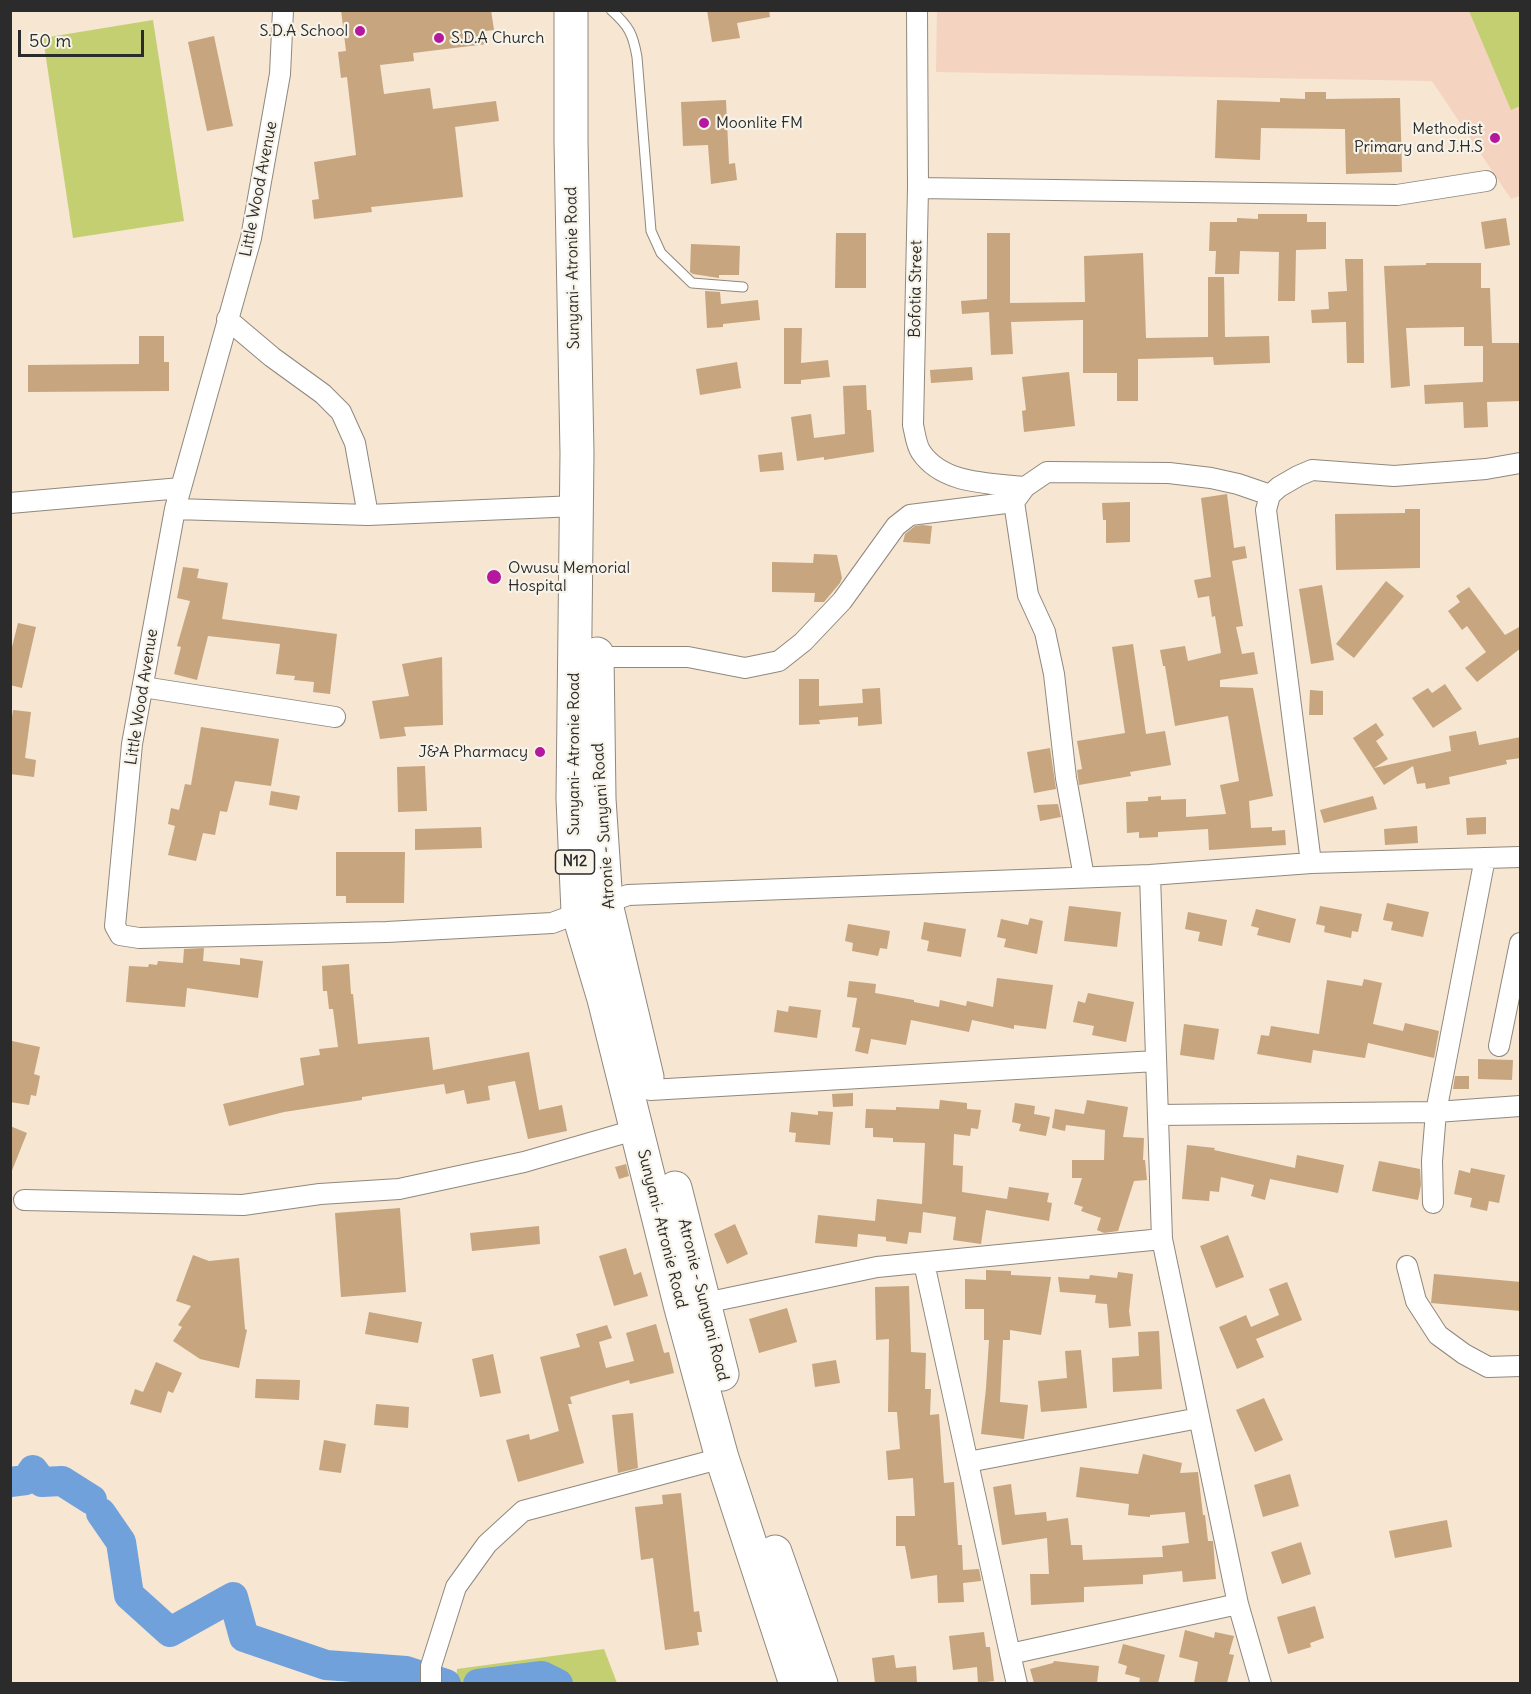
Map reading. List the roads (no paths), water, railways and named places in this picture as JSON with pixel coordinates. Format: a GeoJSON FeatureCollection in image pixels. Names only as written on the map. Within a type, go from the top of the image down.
{"type":"FeatureCollection","features":[{"type":"Feature","properties":{"kind":"highway","name":"Sunyani- Atronie Road"},"geometry":{"type":"LineString","coordinates":[[571,10],[577,453],[573,800],[592,908],[604,999],[681,1308],[722,1458],[796,1683]]}},
{"type":"Feature","properties":{"kind":"highway","name":"Atronie - Sunyani Road"},"geometry":{"type":"LineString","coordinates":[[587,10],[599,799],[592,908],[650,1090],[705,1303],[740,1452],[821,1683]]}},
{"type":"Feature","properties":{"kind":"street","name":"Little Wood Avenue"},"geometry":{"type":"LineString","coordinates":[[283,10],[280,74],[252,238],[174,509],[132,744],[115,926],[120,935],[139,938],[387,932],[552,923],[592,908]]}},
{"type":"Feature","properties":{"kind":"street","name":"Bofotia Street"},"geometry":{"type":"LineString","coordinates":[[916,10],[918,188],[913,425],[920,451],[933,464],[951,475],[1020,495]]}},
{"type":"Feature","properties":{"kind":"street"},"geometry":{"type":"LineString","coordinates":[[918,188],[1397,195],[1486,181]]}},
{"type":"Feature","properties":{"kind":"street"},"geometry":{"type":"LineString","coordinates":[[227,319],[272,357],[323,394],[341,412],[355,443],[368,515]]}},
{"type":"Feature","properties":{"kind":"street"},"geometry":{"type":"LineString","coordinates":[[1311,863],[1266,510],[1270,495],[1288,481],[1312,470],[1394,476],[1486,469],[1521,463]]}},
{"type":"Feature","properties":{"kind":"street"},"geometry":{"type":"LineString","coordinates":[[597,657],[688,657],[745,668],[779,661],[803,642],[842,601],[896,526],[910,515],[1020,495],[1047,472],[1132,473],[1147,471],[1211,478],[1270,495]]}},
{"type":"Feature","properties":{"kind":"street"},"geometry":{"type":"LineString","coordinates":[[10,503],[181,488]]}},
{"type":"Feature","properties":{"kind":"street"},"geometry":{"type":"LineString","coordinates":[[1020,495],[1028,595],[1045,632],[1054,674],[1066,778],[1084,877]]}},
{"type":"Feature","properties":{"kind":"street"},"geometry":{"type":"LineString","coordinates":[[174,509],[368,515],[576,506]]}},
{"type":"Feature","properties":{"kind":"street"},"geometry":{"type":"LineString","coordinates":[[142,687],[335,717]]}},
{"type":"Feature","properties":{"kind":"street"},"geometry":{"type":"LineString","coordinates":[[592,908],[628,895],[1150,875],[1311,863],[1521,857]]}},
{"type":"Feature","properties":{"kind":"street"},"geometry":{"type":"LineString","coordinates":[[1433,1203],[1432,1161],[1436,1112],[1485,858]]}},
{"type":"Feature","properties":{"kind":"street"},"geometry":{"type":"LineString","coordinates":[[1150,875],[1162,1239],[1238,1604],[1261,1683]]}},
{"type":"Feature","properties":{"kind":"street"},"geometry":{"type":"LineString","coordinates":[[1499,1046],[1521,943]]}},
{"type":"Feature","properties":{"kind":"street"},"geometry":{"type":"LineString","coordinates":[[650,1090],[1156,1061]]}},
{"type":"Feature","properties":{"kind":"street"},"geometry":{"type":"LineString","coordinates":[[1158,1115],[1436,1112],[1521,1106]]}},
{"type":"Feature","properties":{"kind":"street"},"geometry":{"type":"LineString","coordinates":[[24,1200],[243,1205],[320,1194],[399,1189],[524,1162],[638,1129]]}},
{"type":"Feature","properties":{"kind":"street"},"geometry":{"type":"LineString","coordinates":[[705,1303],[877,1267],[1162,1239]]}},
{"type":"Feature","properties":{"kind":"street"},"geometry":{"type":"LineString","coordinates":[[924,1263],[1017,1683]]}},
{"type":"Feature","properties":{"kind":"street"},"geometry":{"type":"LineString","coordinates":[[1407,1266],[1416,1301],[1438,1335],[1488,1367],[1521,1366]]}},
{"type":"Feature","properties":{"kind":"street"},"geometry":{"type":"LineString","coordinates":[[968,1462],[1199,1418]]}},
{"type":"Feature","properties":{"kind":"street"},"geometry":{"type":"LineString","coordinates":[[431,1675],[456,1587],[487,1544],[523,1511],[722,1458]]}},
{"type":"Feature","properties":{"kind":"street"},"geometry":{"type":"LineString","coordinates":[[1010,1654],[1238,1604]]}},
{"type":"Feature","properties":{"kind":"lane"},"geometry":{"type":"LineString","coordinates":[[611,10],[623,21],[633,36],[637,57],[651,231],[661,253],[692,283],[743,287]]}},
{"type":"Feature","properties":{"kind":"waterway"},"geometry":{"type":"LineString","coordinates":[[10,1482],[26,1480],[33,1470],[42,1482],[62,1481],[92,1500]]}},
{"type":"Feature","properties":{"kind":"waterway"},"geometry":{"type":"LineString","coordinates":[[101,1513],[121,1542],[129,1595],[170,1632],[233,1597],[244,1637],[326,1665],[406,1671],[446,1684]]}},
{"type":"Feature","properties":{"kind":"waterway"},"geometry":{"type":"LineString","coordinates":[[478,1684],[542,1676],[558,1684]]}},
{"type":"Feature","properties":{"kind":"place","name":"S.D.A School"},"geometry":{"type":"Point","coordinates":[360,31]}},
{"type":"Feature","properties":{"kind":"place","name":"S.D.A Church"},"geometry":{"type":"Point","coordinates":[439,38]}},
{"type":"Feature","properties":{"kind":"place","name":"Moonlite FM"},"geometry":{"type":"Point","coordinates":[704,123]}},
{"type":"Feature","properties":{"kind":"place","name":"Methodist Primary and J.H.S"},"geometry":{"type":"Point","coordinates":[1495,138]}},
{"type":"Feature","properties":{"kind":"place","name":"Owusu Memorial Hospital"},"geometry":{"type":"Point","coordinates":[494,577]}},
{"type":"Feature","properties":{"kind":"place","name":"J&A Pharmacy"},"geometry":{"type":"Point","coordinates":[540,752]}}]}
